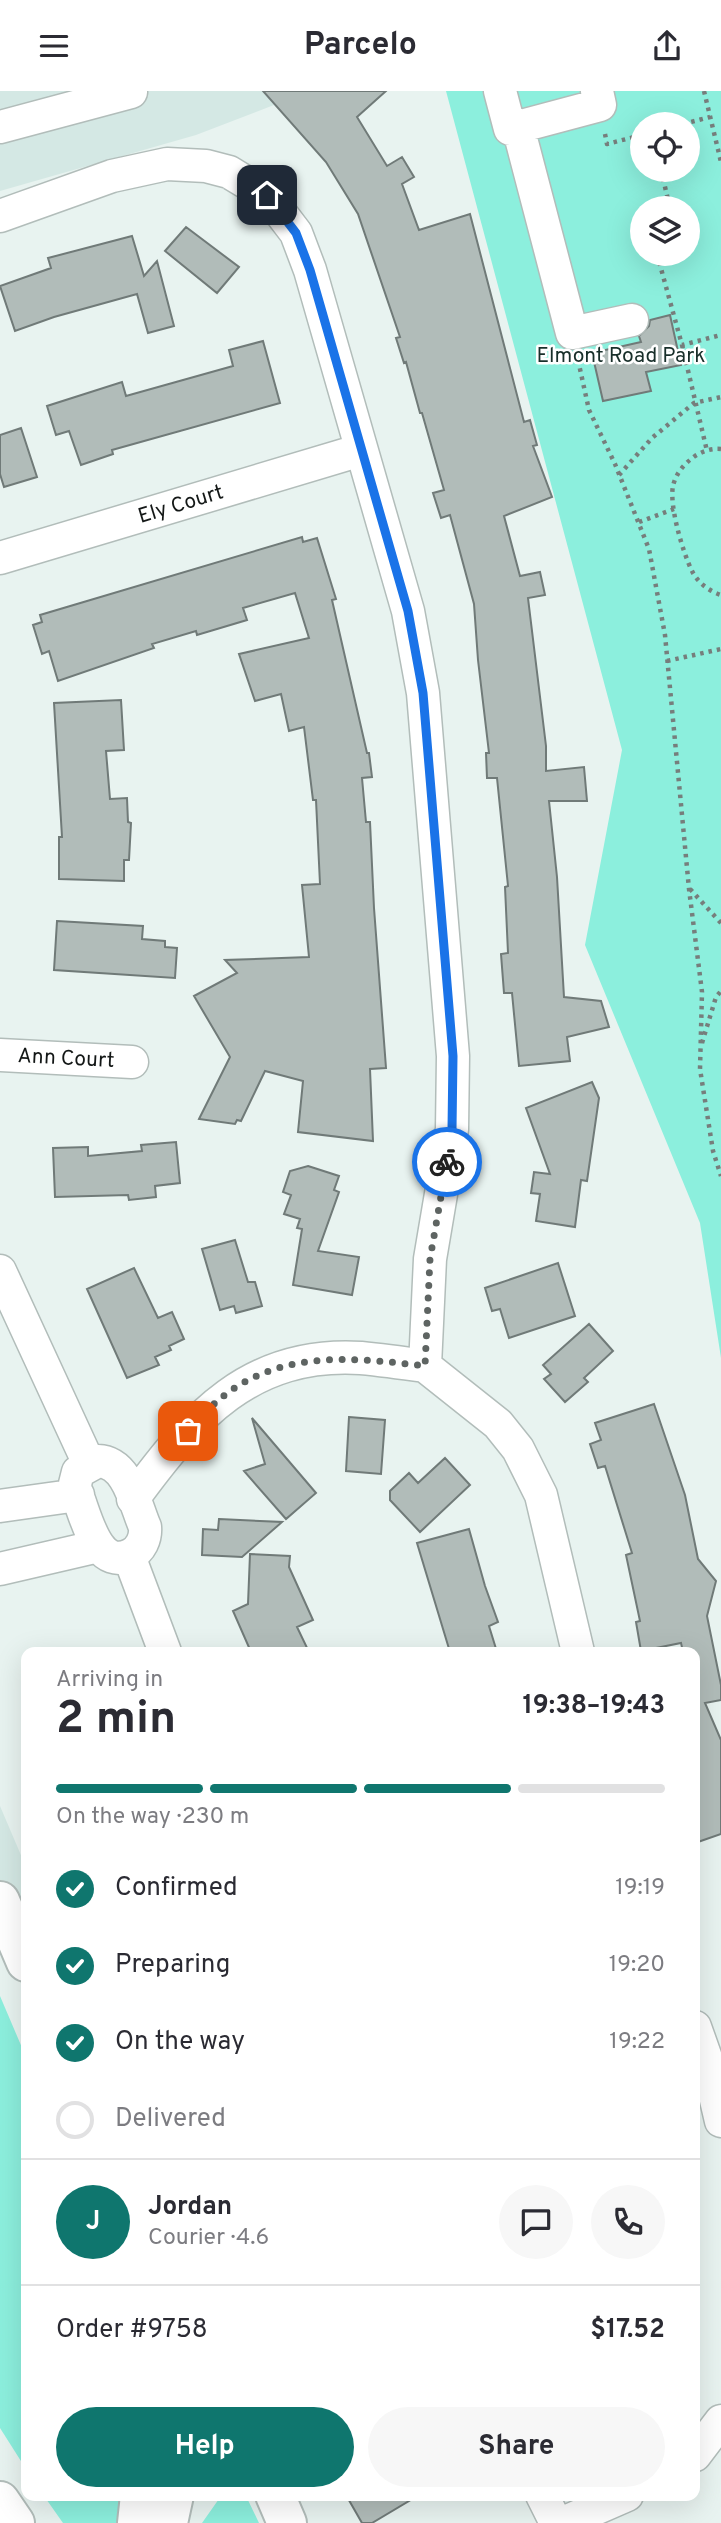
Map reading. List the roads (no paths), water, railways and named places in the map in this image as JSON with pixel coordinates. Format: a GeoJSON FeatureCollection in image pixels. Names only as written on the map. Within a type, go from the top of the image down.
{"type":"FeatureCollection","features":[{"type":"Feature","properties":{"kind":"main road"},"geometry":{"type":"LineString","coordinates":[[0,1901],[21,1950]]}},
{"type":"Feature","properties":{"kind":"main road"},"geometry":{"type":"LineString","coordinates":[[0,2501],[15,2523]]}},
{"type":"Feature","properties":{"kind":"main road"},"geometry":{"type":"LineString","coordinates":[[137,2523],[139,2501]]}},
{"type":"Feature","properties":{"kind":"main road"},"geometry":{"type":"LineString","coordinates":[[168,2523],[173,2501]]}},
{"type":"Feature","properties":{"kind":"main road"},"geometry":{"type":"LineString","coordinates":[[278,2501],[287,2523]]}},
{"type":"Feature","properties":{"kind":"street"},"geometry":{"type":"LineString","coordinates":[[500,91],[510,129],[600,105],[597,91]]}},
{"type":"Feature","properties":{"kind":"street"},"geometry":{"type":"LineString","coordinates":[[0,127],[131,92]]}},
{"type":"Feature","properties":{"kind":"street"},"geometry":{"type":"LineString","coordinates":[[518,127],[572,333],[632,320]]}},
{"type":"Feature","properties":{"kind":"street"},"geometry":{"type":"LineString","coordinates":[[0,216],[112,176],[167,164],[205,166],[229,172],[267,195],[296,233],[310,270],[408,611],[423,693],[453,1056],[452,1129],[430,1259],[425,1366]]}},
{"type":"Feature","properties":{"kind":"street","name":"Ely Court"},"geometry":{"type":"LineString","coordinates":[[0,558],[361,450]]}},
{"type":"Feature","properties":{"kind":"street","name":"Ann Court"},"geometry":{"type":"LineString","coordinates":[[0,1055],[131,1062]]}},
{"type":"Feature","properties":{"kind":"street"},"geometry":{"type":"LineString","coordinates":[[0,1271],[89,1464]]}},
{"type":"Feature","properties":{"kind":"street"},"geometry":{"type":"LineString","coordinates":[[134,1499],[175,1445],[215,1403],[251,1378],[310,1360],[359,1358],[425,1366],[498,1424],[518,1449],[541,1495],[577,1647]]}},
{"type":"Feature","properties":{"kind":"street"},"geometry":{"type":"LineString","coordinates":[[108,1461],[124,1476],[145,1527],[145,1536],[135,1553],[116,1559],[106,1555],[99,1546],[75,1484],[78,1472],[89,1464],[108,1461]]}},
{"type":"Feature","properties":{"kind":"street"},"geometry":{"type":"LineString","coordinates":[[0,1506],[78,1495]]}},
{"type":"Feature","properties":{"kind":"street"},"geometry":{"type":"LineString","coordinates":[[0,1569],[99,1546]]}},
{"type":"Feature","properties":{"kind":"street"},"geometry":{"type":"LineString","coordinates":[[128,1556],[163,1647]]}},
{"type":"Feature","properties":{"kind":"street"},"geometry":{"type":"LineString","coordinates":[[700,2041],[721,2121]]}},
{"type":"Feature","properties":{"kind":"street"},"geometry":{"type":"LineString","coordinates":[[700,2448],[721,2421]]}},
{"type":"Feature","properties":{"kind":"street"},"geometry":{"type":"LineString","coordinates":[[545,2501],[556,2523]]}},
{"type":"Feature","properties":{"kind":"street"},"geometry":{"type":"LineString","coordinates":[[563,2523],[613,2501]]}},
{"type":"Feature","properties":{"kind":"park label","name":"Elmont Road Park"},"geometry":{"type":"Point","coordinates":[621,356]}}]}
